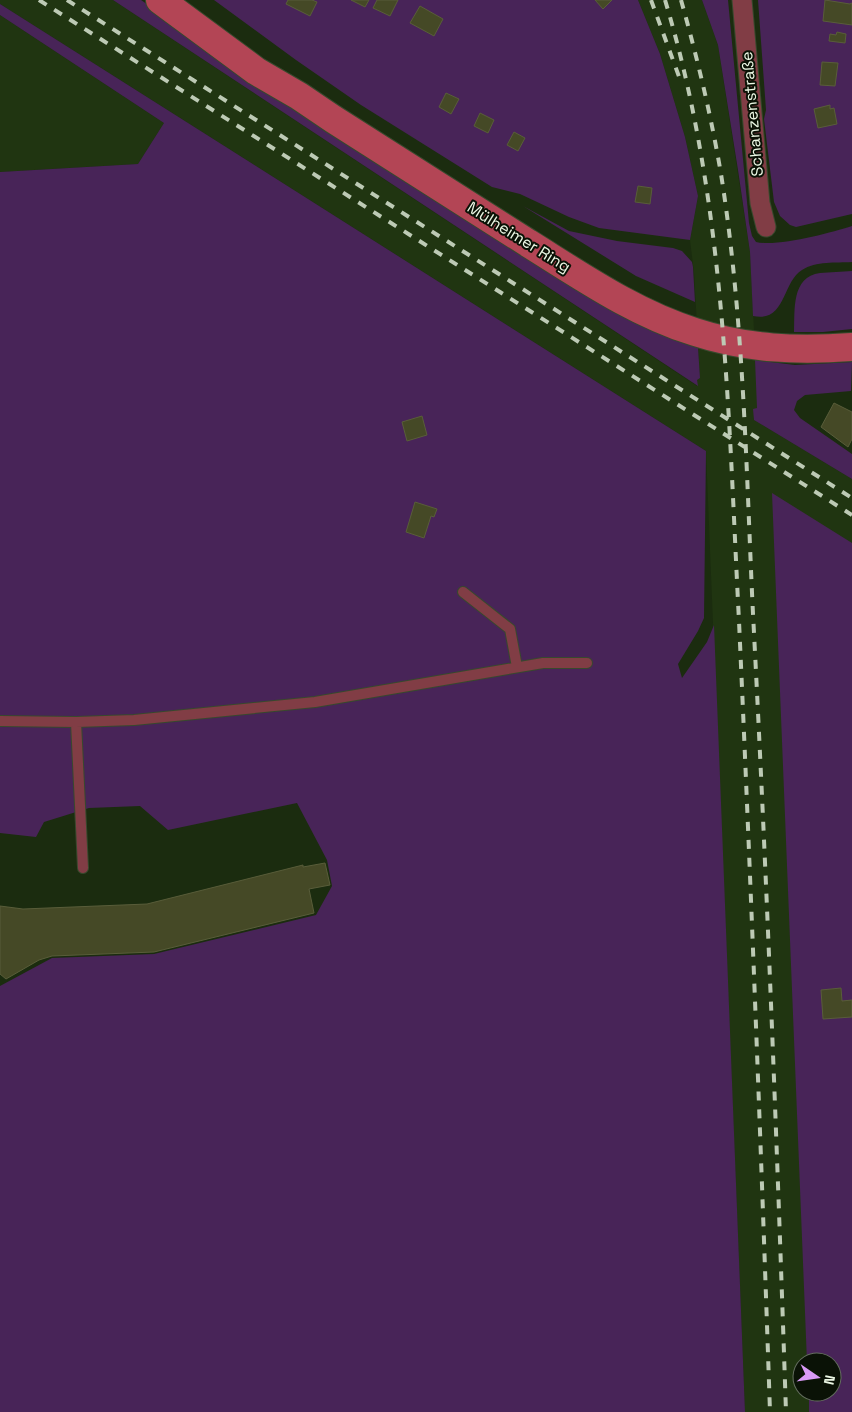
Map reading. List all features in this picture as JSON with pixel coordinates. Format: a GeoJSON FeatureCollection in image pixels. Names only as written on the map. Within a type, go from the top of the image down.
{"type":"FeatureCollection","features":[{"type":"Feature","properties":{"kind":"street","name":"Mülheimer Ring"},"geometry":{"type":"LineString","coordinates":[[160,0],[256,71],[299,96],[333,120],[614,296],[673,324],[695,332],[755,346],[795,350],[852,348]]}},
{"type":"Feature","properties":{"kind":"street","name":"Mülheimer Ring"},"geometry":{"type":"LineString","coordinates":[[181,0],[207,15],[232,33],[299,96]]}},
{"type":"Feature","properties":{"kind":"street","name":"Schanzenstraße"},"geometry":{"type":"LineString","coordinates":[[742,0],[760,203],[766,227]]}},
{"type":"Feature","properties":{"kind":"lane"},"geometry":{"type":"LineString","coordinates":[[463,592],[510,629],[517,667]]}},
{"type":"Feature","properties":{"kind":"lane"},"geometry":{"type":"LineString","coordinates":[[0,721],[76,722],[134,720],[315,702],[543,662],[587,664]]}},
{"type":"Feature","properties":{"kind":"lane"},"geometry":{"type":"LineString","coordinates":[[76,722],[83,868]]}},
{"type":"Feature","properties":{"kind":"shaded area"},"geometry":{"type":"Polygon","coordinates":[[[0,0],[113,0],[697,386],[697,379],[700,378],[694,273],[690,240],[698,196],[685,137],[660,54],[638,0],[702,0],[718,45],[750,252],[758,408],[754,420],[852,479],[852,544],[808,1352],[792,1352],[792,1402],[809,1402],[809,1412],[745,1412],[706,451],[0,4],[0,0]]]}},
{"type":"Feature","properties":{"kind":"shaded area"},"geometry":{"type":"Polygon","coordinates":[[[113,0],[141,0],[252,77],[607,308],[660,334],[698,347],[700,378],[697,380],[698,386],[113,0]]]}},
{"type":"Feature","properties":{"kind":"shaded area"},"geometry":{"type":"Polygon","coordinates":[[[214,0],[638,0],[660,54],[685,137],[698,196],[690,240],[599,228],[569,217],[520,194],[492,187],[361,105],[214,0]]]}},
{"type":"Feature","properties":{"kind":"shaded area"},"geometry":{"type":"Polygon","coordinates":[[[702,0],[728,0],[749,223],[752,236],[756,242],[777,243],[852,226],[852,262],[813,265],[802,270],[791,283],[778,308],[764,317],[753,316],[750,252],[718,45],[702,0]]]}},
{"type":"Feature","properties":{"kind":"shaded area"},"geometry":{"type":"Polygon","coordinates":[[[758,0],[852,0],[852,214],[796,227],[790,225],[780,216],[774,202],[764,119],[766,110],[758,0]]]}},
{"type":"Feature","properties":{"kind":"shaded area"},"geometry":{"type":"Polygon","coordinates":[[[0,4],[706,451],[704,618],[678,664],[682,678],[707,642],[714,625],[745,1412],[0,1412],[0,986],[52,958],[154,954],[316,915],[332,886],[327,860],[297,803],[168,830],[140,806],[89,808],[44,822],[36,837],[0,833],[0,172],[138,164],[164,123],[0,15],[0,4]]]}},
{"type":"Feature","properties":{"kind":"shaded area"},"geometry":{"type":"Polygon","coordinates":[[[0,15],[164,123],[138,164],[0,172],[0,15]]]}},
{"type":"Feature","properties":{"kind":"shaded area"},"geometry":{"type":"Polygon","coordinates":[[[523,206],[569,231],[682,251],[692,262],[695,302],[636,276],[523,206]]]}},
{"type":"Feature","properties":{"kind":"shaded area"},"geometry":{"type":"Polygon","coordinates":[[[852,271],[852,329],[794,332],[796,296],[804,281],[820,273],[852,271]]]}},
{"type":"Feature","properties":{"kind":"shaded area"},"geometry":{"type":"Polygon","coordinates":[[[755,360],[795,365],[852,362],[851,391],[805,395],[797,401],[794,410],[800,418],[852,454],[852,479],[754,420],[753,409],[757,408],[755,360]]]}},
{"type":"Feature","properties":{"kind":"shaded area"},"geometry":{"type":"Polygon","coordinates":[[[772,493],[852,543],[852,1412],[809,1412],[809,1402],[842,1402],[842,1352],[807,1352],[772,493]]]}},
{"type":"Feature","properties":{"kind":"building"},"geometry":{"type":"Polygon","coordinates":[[[288,0],[312,0],[317,2],[310,16],[286,4],[288,0]]]}},
{"type":"Feature","properties":{"kind":"building"},"geometry":{"type":"Polygon","coordinates":[[[351,0],[369,0],[365,7],[351,0]]]}},
{"type":"Feature","properties":{"kind":"building"},"geometry":{"type":"Polygon","coordinates":[[[377,0],[398,0],[390,16],[373,8],[377,0]]]}},
{"type":"Feature","properties":{"kind":"building"},"geometry":{"type":"Polygon","coordinates":[[[595,0],[612,0],[603,9],[595,0]]]}},
{"type":"Feature","properties":{"kind":"building"},"geometry":{"type":"Polygon","coordinates":[[[825,0],[852,3],[852,25],[823,21],[825,0]]]}},
{"type":"Feature","properties":{"kind":"building"},"geometry":{"type":"Polygon","coordinates":[[[420,6],[443,19],[434,36],[410,23],[420,6]]]}},
{"type":"Feature","properties":{"kind":"building"},"geometry":{"type":"Polygon","coordinates":[[[837,32],[846,34],[845,43],[829,41],[830,34],[836,35],[837,32]]]}},
{"type":"Feature","properties":{"kind":"building"},"geometry":{"type":"Polygon","coordinates":[[[822,62],[838,63],[835,86],[820,85],[822,62]]]}},
{"type":"Feature","properties":{"kind":"building"},"geometry":{"type":"Polygon","coordinates":[[[446,93],[459,99],[451,114],[439,107],[446,93]]]}},
{"type":"Feature","properties":{"kind":"building"},"geometry":{"type":"Polygon","coordinates":[[[830,105],[830,109],[834,108],[837,124],[818,128],[814,109],[830,105]]]}},
{"type":"Feature","properties":{"kind":"building"},"geometry":{"type":"Polygon","coordinates":[[[480,113],[494,120],[488,133],[474,126],[480,113]]]}},
{"type":"Feature","properties":{"kind":"building"},"geometry":{"type":"Polygon","coordinates":[[[514,132],[525,138],[518,151],[507,145],[514,132]]]}},
{"type":"Feature","properties":{"kind":"building"},"geometry":{"type":"Polygon","coordinates":[[[638,186],[652,188],[650,204],[635,202],[638,186]]]}},
{"type":"Feature","properties":{"kind":"building"},"geometry":{"type":"Polygon","coordinates":[[[834,403],[852,412],[852,439],[848,447],[821,427],[834,403]]]}},
{"type":"Feature","properties":{"kind":"building"},"geometry":{"type":"Polygon","coordinates":[[[422,416],[427,435],[407,441],[402,422],[422,416]]]}},
{"type":"Feature","properties":{"kind":"building"},"geometry":{"type":"Polygon","coordinates":[[[415,502],[437,509],[434,517],[431,516],[424,538],[406,532],[415,502]]]}},
{"type":"Feature","properties":{"kind":"building"},"geometry":{"type":"Polygon","coordinates":[[[325,863],[330,885],[309,889],[314,913],[154,952],[52,956],[39,960],[6,979],[0,974],[0,906],[23,909],[147,904],[303,865],[303,867],[325,863]]]}},
{"type":"Feature","properties":{"kind":"building"},"geometry":{"type":"Polygon","coordinates":[[[841,988],[842,1001],[852,1000],[852,1017],[823,1019],[821,990],[841,988]]]}},
{"type":"Feature","properties":{"kind":"railway"},"geometry":{"type":"LineString","coordinates":[[39,0],[852,515]]}},
{"type":"Feature","properties":{"kind":"railway"},"geometry":{"type":"LineString","coordinates":[[67,0],[852,498]]}},
{"type":"Feature","properties":{"kind":"railway"},"geometry":{"type":"LineString","coordinates":[[651,0],[681,82]]}},
{"type":"Feature","properties":{"kind":"railway"},"geometry":{"type":"LineString","coordinates":[[665,0],[685,76],[701,153],[721,308],[727,386],[748,819],[770,1412]]}},
{"type":"Feature","properties":{"kind":"railway"},"geometry":{"type":"LineString","coordinates":[[681,0],[713,130],[729,229],[735,283],[746,449],[767,913],[786,1412]]}}]}
